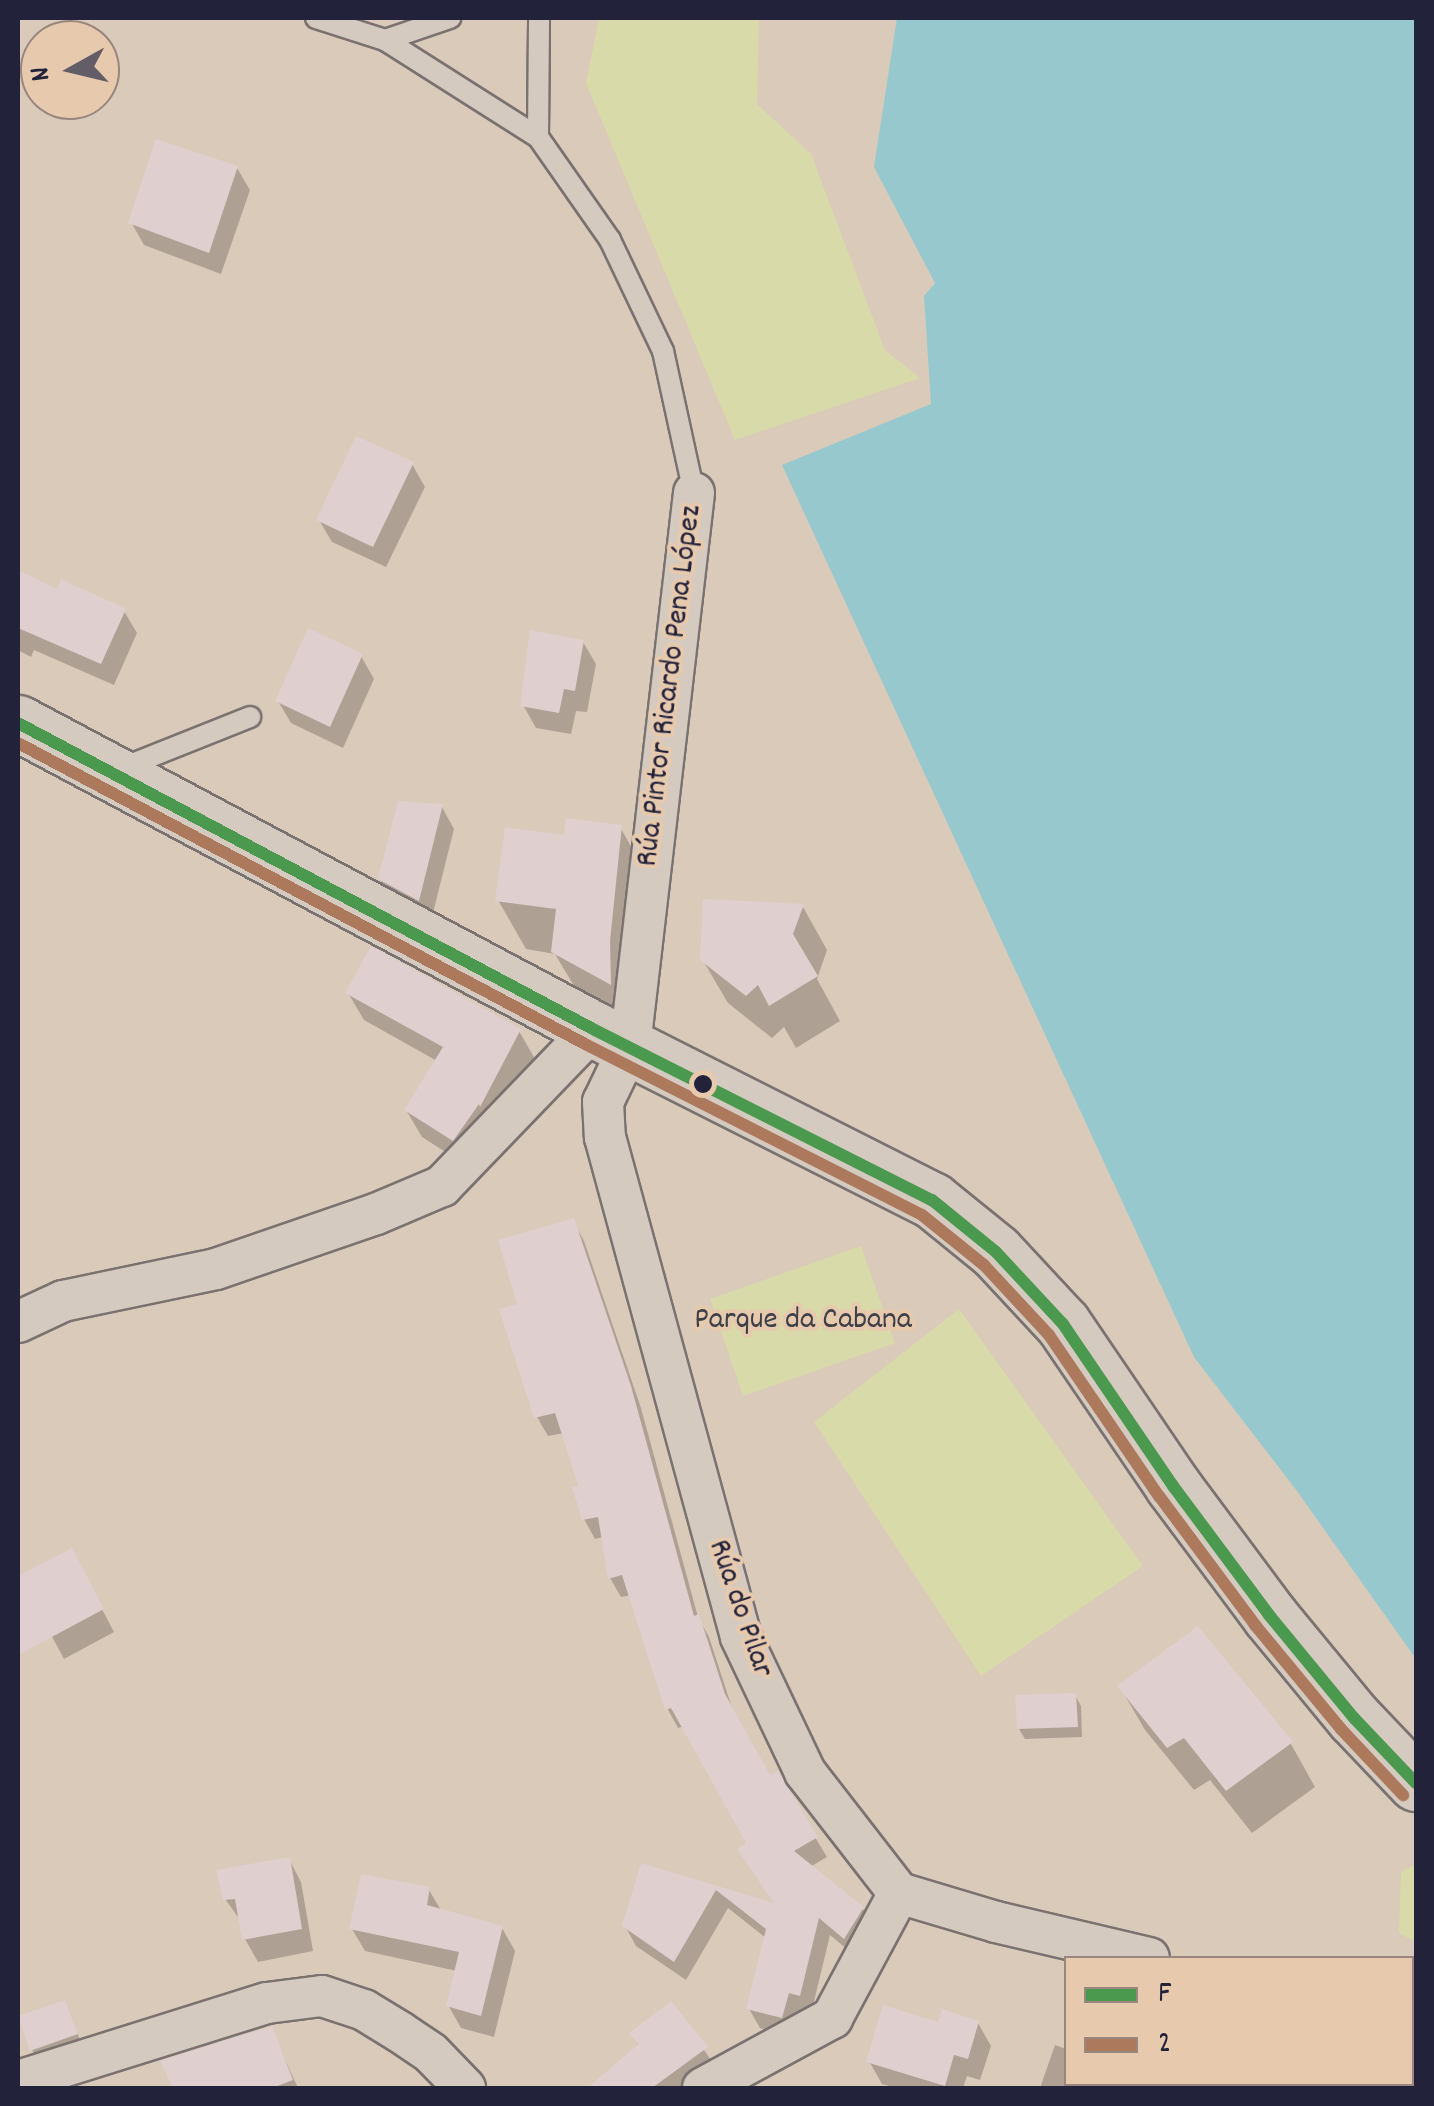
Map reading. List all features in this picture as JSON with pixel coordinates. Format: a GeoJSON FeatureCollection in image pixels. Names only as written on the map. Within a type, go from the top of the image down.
{"type":"FeatureCollection","features":[{"type":"Feature","properties":{"kind":"main road"},"geometry":{"type":"LineString","coordinates":[[18,722],[612,1038],[932,1200],[996,1252],[1063,1324],[1173,1486],[1268,1616],[1354,1718],[1416,1783]]}},
{"type":"Feature","properties":{"kind":"street","name":"Rúa Pintor Ricardo Pena López"},"geometry":{"type":"LineString","coordinates":[[612,1038],[694,493]]}},
{"type":"Feature","properties":{"kind":"street"},"geometry":{"type":"LineString","coordinates":[[18,1322],[63,1301],[216,1270],[376,1214],[442,1186],[612,1038]]}},
{"type":"Feature","properties":{"kind":"street","name":"Rúa do Pilar"},"geometry":{"type":"LineString","coordinates":[[612,1038],[603,1102],[605,1137],[741,1637],[805,1772],[898,1893]]}},
{"type":"Feature","properties":{"kind":"street"},"geometry":{"type":"LineString","coordinates":[[703,2088],[832,2018],[898,1893],[996,1922],[1140,1956]]}},
{"type":"Feature","properties":{"kind":"street"},"geometry":{"type":"LineString","coordinates":[[18,2081],[268,2003],[322,1996],[364,2010],[400,2032],[431,2054],[466,2088]]}},
{"type":"Feature","properties":{"kind":"lane","name":"Rúa Pintor Ricardo Pena López"},"geometry":{"type":"LineString","coordinates":[[316,18],[385,40],[538,137],[610,240],[663,351],[694,493]]}},
{"type":"Feature","properties":{"kind":"lane"},"geometry":{"type":"LineString","coordinates":[[385,40],[450,18]]}},
{"type":"Feature","properties":{"kind":"lane"},"geometry":{"type":"LineString","coordinates":[[538,137],[539,18]]}},
{"type":"Feature","properties":{"kind":"lane"},"geometry":{"type":"LineString","coordinates":[[111,772],[250,717]]}},
{"type":"Feature","properties":{"kind":"green space"},"geometry":{"type":"Polygon","coordinates":[[[599,18],[759,18],[757,104],[811,154],[885,350],[920,378],[735,440],[586,83],[599,18]]]}},
{"type":"Feature","properties":{"kind":"green space","name":"Parque da Cabana"},"geometry":{"type":"Polygon","coordinates":[[[861,1246],[895,1343],[743,1396],[710,1299],[861,1246]]]}},
{"type":"Feature","properties":{"kind":"green space"},"geometry":{"type":"Polygon","coordinates":[[[959,1309],[1143,1566],[981,1676],[814,1422],[959,1309]]]}},
{"type":"Feature","properties":{"kind":"green space"},"geometry":{"type":"Polygon","coordinates":[[[1416,1864],[1416,1942],[1399,1933],[1401,1872],[1416,1864]]]}},
{"type":"Feature","properties":{"kind":"water"},"geometry":{"type":"Polygon","coordinates":[[[897,18],[1416,18],[1416,1659],[1297,1491],[1194,1357],[782,465],[931,404],[924,296],[935,283],[874,167],[897,18]]]}},
{"type":"Feature","properties":{"kind":"building"},"geometry":{"type":"Polygon","coordinates":[[[156,139],[238,166],[209,253],[128,223],[156,139]]]}},
{"type":"Feature","properties":{"kind":"building"},"geometry":{"type":"Polygon","coordinates":[[[356,436],[414,462],[373,547],[316,520],[356,436]]]}},
{"type":"Feature","properties":{"kind":"building"},"geometry":{"type":"Polygon","coordinates":[[[18,570],[57,589],[61,579],[126,609],[101,664],[18,628],[18,570]]]}},
{"type":"Feature","properties":{"kind":"building"},"geometry":{"type":"Polygon","coordinates":[[[308,628],[363,654],[330,727],[275,701],[308,628]]]}},
{"type":"Feature","properties":{"kind":"building"},"geometry":{"type":"Polygon","coordinates":[[[530,630],[584,640],[575,691],[564,689],[559,713],[520,706],[530,630]]]}},
{"type":"Feature","properties":{"kind":"building"},"geometry":{"type":"Polygon","coordinates":[[[398,801],[443,804],[419,901],[378,879],[398,801]]]}},
{"type":"Feature","properties":{"kind":"building"},"geometry":{"type":"Polygon","coordinates":[[[566,818],[622,825],[610,941],[611,985],[551,952],[556,909],[495,901],[505,827],[564,835],[566,818]]]}},
{"type":"Feature","properties":{"kind":"building"},"geometry":{"type":"Polygon","coordinates":[[[703,899],[804,904],[793,934],[818,976],[769,1006],[758,985],[746,996],[700,960],[703,899]]]}},
{"type":"Feature","properties":{"kind":"building"},"geometry":{"type":"Polygon","coordinates":[[[371,946],[521,1029],[480,1107],[479,1104],[453,1141],[404,1110],[443,1047],[345,993],[371,946]]]}},
{"type":"Feature","properties":{"kind":"building"},"geometry":{"type":"Polygon","coordinates":[[[574,1218],[631,1386],[694,1616],[699,1614],[725,1694],[770,1775],[778,1771],[818,1837],[794,1851],[864,1907],[844,1939],[819,1918],[800,1996],[789,1993],[782,2018],[746,2009],[766,1929],[716,1890],[674,1962],[622,1926],[641,1863],[774,1903],[737,1849],[746,1843],[671,1708],[665,1710],[622,1575],[608,1579],[598,1517],[582,1520],[572,1487],[578,1485],[555,1413],[534,1418],[499,1309],[517,1304],[498,1240],[574,1218]]]}},
{"type":"Feature","properties":{"kind":"building"},"geometry":{"type":"Polygon","coordinates":[[[72,1548],[104,1609],[18,1655],[18,1576],[72,1548]]]}},
{"type":"Feature","properties":{"kind":"building"},"geometry":{"type":"Polygon","coordinates":[[[1198,1626],[1293,1742],[1226,1791],[1184,1738],[1167,1748],[1117,1686],[1198,1626]]]}},
{"type":"Feature","properties":{"kind":"building"},"geometry":{"type":"Polygon","coordinates":[[[1076,1693],[1078,1727],[1017,1729],[1015,1695],[1076,1693]]]}},
{"type":"Feature","properties":{"kind":"building"},"geometry":{"type":"Polygon","coordinates":[[[290,1857],[302,1929],[242,1940],[235,1899],[223,1900],[216,1870],[290,1857]]]}},
{"type":"Feature","properties":{"kind":"building"},"geometry":{"type":"Polygon","coordinates":[[[361,1874],[430,1887],[427,1905],[503,1926],[481,2016],[446,2006],[459,1952],[349,1929],[361,1874]]]}},
{"type":"Feature","properties":{"kind":"building"},"geometry":{"type":"Polygon","coordinates":[[[65,2000],[78,2034],[30,2051],[18,2016],[65,2000]]]}},
{"type":"Feature","properties":{"kind":"building"},"geometry":{"type":"Polygon","coordinates":[[[671,2001],[708,2047],[652,2088],[587,2088],[639,2044],[629,2033],[671,2001]]]}},
{"type":"Feature","properties":{"kind":"building"},"geometry":{"type":"Polygon","coordinates":[[[883,2005],[938,2022],[942,2009],[979,2021],[968,2059],[954,2055],[945,2086],[866,2062],[883,2005]]]}},
{"type":"Feature","properties":{"kind":"building"},"geometry":{"type":"Polygon","coordinates":[[[272,2026],[293,2080],[272,2088],[173,2088],[160,2061],[272,2026]]]}},
{"type":"Feature","properties":{"kind":"transit line","name":"F"},"geometry":{"type":"LineString","coordinates":[[18,723],[593,1029],[932,1200],[996,1252],[1063,1324],[1173,1486],[1269,1615],[1354,1718],[1416,1783]]}},
{"type":"Feature","properties":{"kind":"transit line","name":"2"},"geometry":{"type":"LineString","coordinates":[[18,743],[585,1044],[922,1215],[984,1265],[1049,1335],[1159,1496],[1255,1625],[1341,1729],[1403,1795]]}}]}
